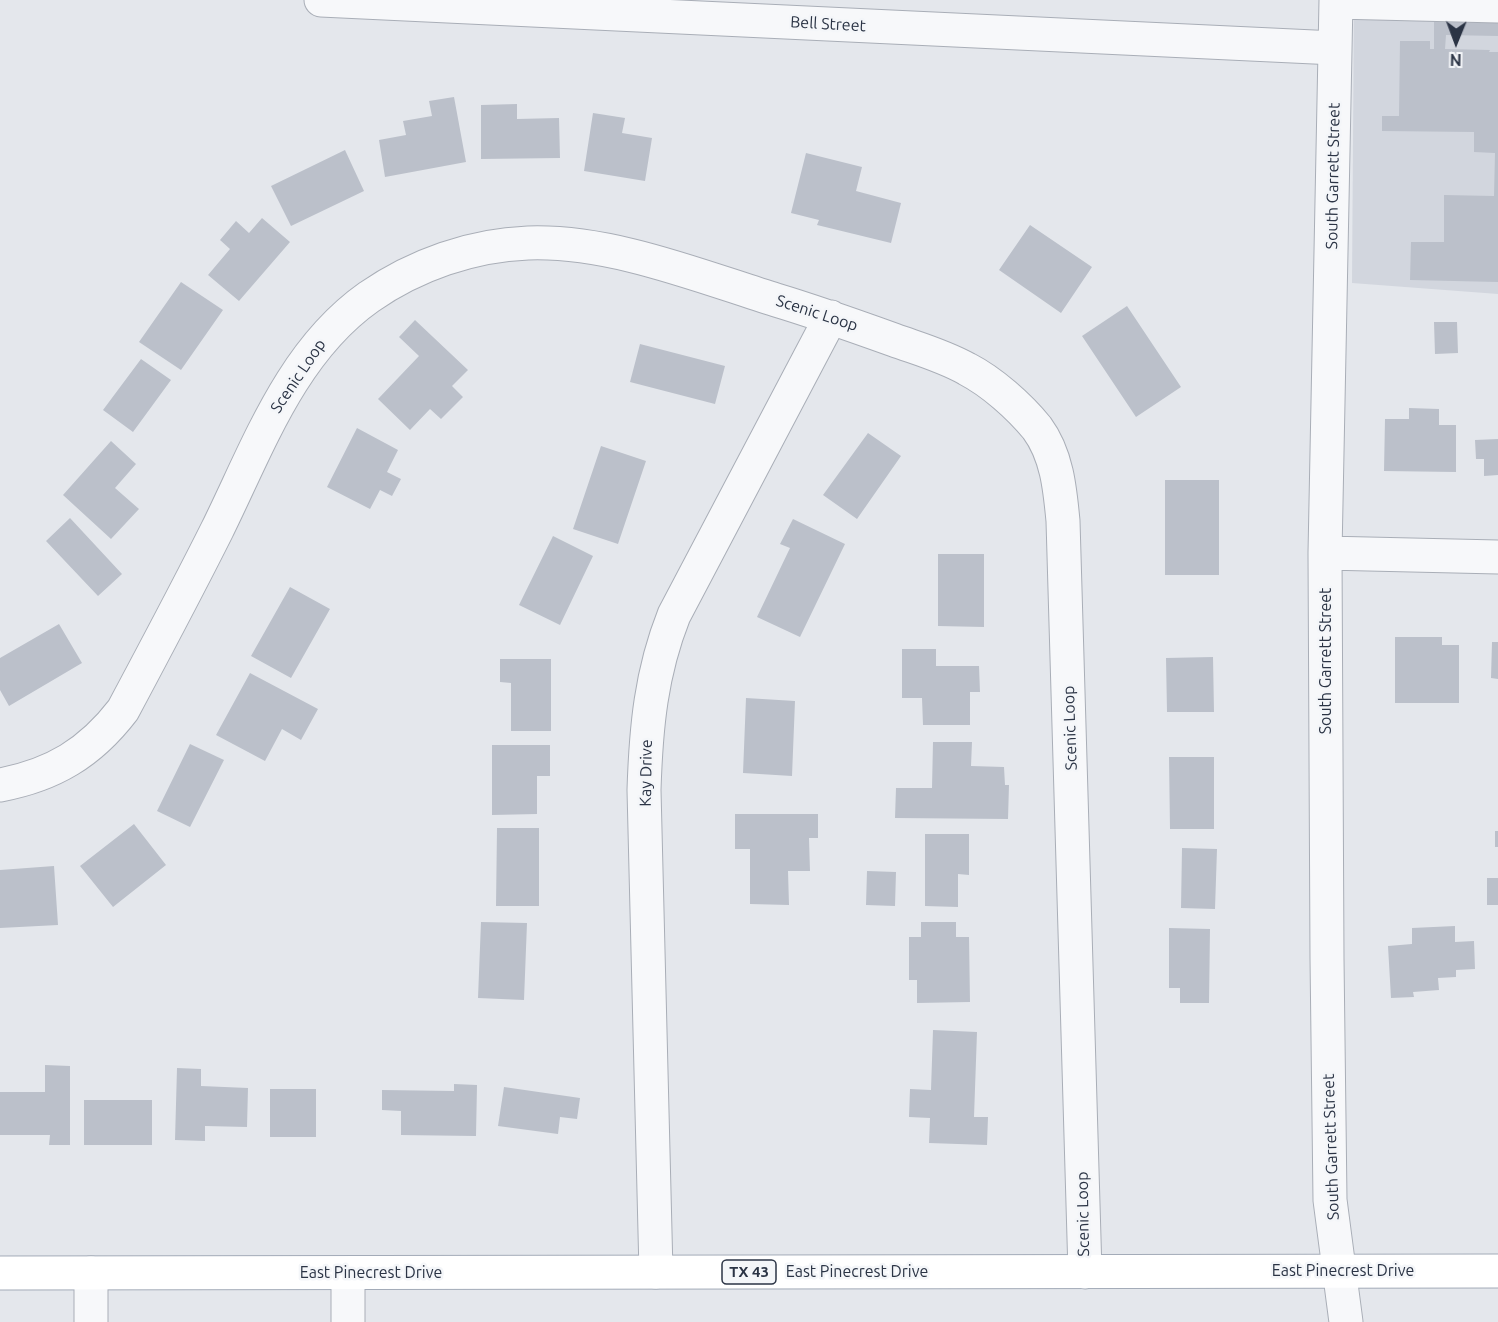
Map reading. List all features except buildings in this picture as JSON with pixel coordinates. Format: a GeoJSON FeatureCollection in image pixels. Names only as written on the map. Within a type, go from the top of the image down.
{"type":"FeatureCollection","features":[{"type":"Feature","properties":{"kind":"main road","name":"East Pinecrest Drive"},"geometry":{"type":"LineString","coordinates":[[0,1273],[1498,1271]]}},
{"type":"Feature","properties":{"kind":"street","name":"Bell Street"},"geometry":{"type":"LineString","coordinates":[[321,0],[1335,48]]}},
{"type":"Feature","properties":{"kind":"street","name":"South Garrett Street"},"geometry":{"type":"LineString","coordinates":[[1336,1],[1325,554],[1330,1200],[1346,1322]]}},
{"type":"Feature","properties":{"kind":"street"},"geometry":{"type":"LineString","coordinates":[[1336,1],[1498,6]]}},
{"type":"Feature","properties":{"kind":"street","name":"Scenic Loop"},"geometry":{"type":"LineString","coordinates":[[0,785],[18,782],[54,769],[86,749],[112,724],[129,699],[216,532],[273,414],[312,350],[348,312],[392,281],[417,269],[475,250],[502,245],[563,244],[591,248],[650,261],[831,317],[971,370],[994,387],[1036,427],[1055,464],[1060,491],[1064,533],[1085,1272]]}},
{"type":"Feature","properties":{"kind":"street","name":"Kay Drive"},"geometry":{"type":"LineString","coordinates":[[656,1272],[644,790],[647,729],[655,674],[662,644],[674,615],[831,317]]}},
{"type":"Feature","properties":{"kind":"street"},"geometry":{"type":"LineString","coordinates":[[1325,554],[1498,557]]}},
{"type":"Feature","properties":{"kind":"street"},"geometry":{"type":"LineString","coordinates":[[91,1273],[91,1322]]}},
{"type":"Feature","properties":{"kind":"street"},"geometry":{"type":"LineString","coordinates":[[348,1273],[348,1322]]}},
{"type":"Feature","properties":{"kind":"shaded area"},"geometry":{"type":"Polygon","coordinates":[[[1354,0],[1498,0],[1498,294],[1352,283],[1354,0]]]}}]}
